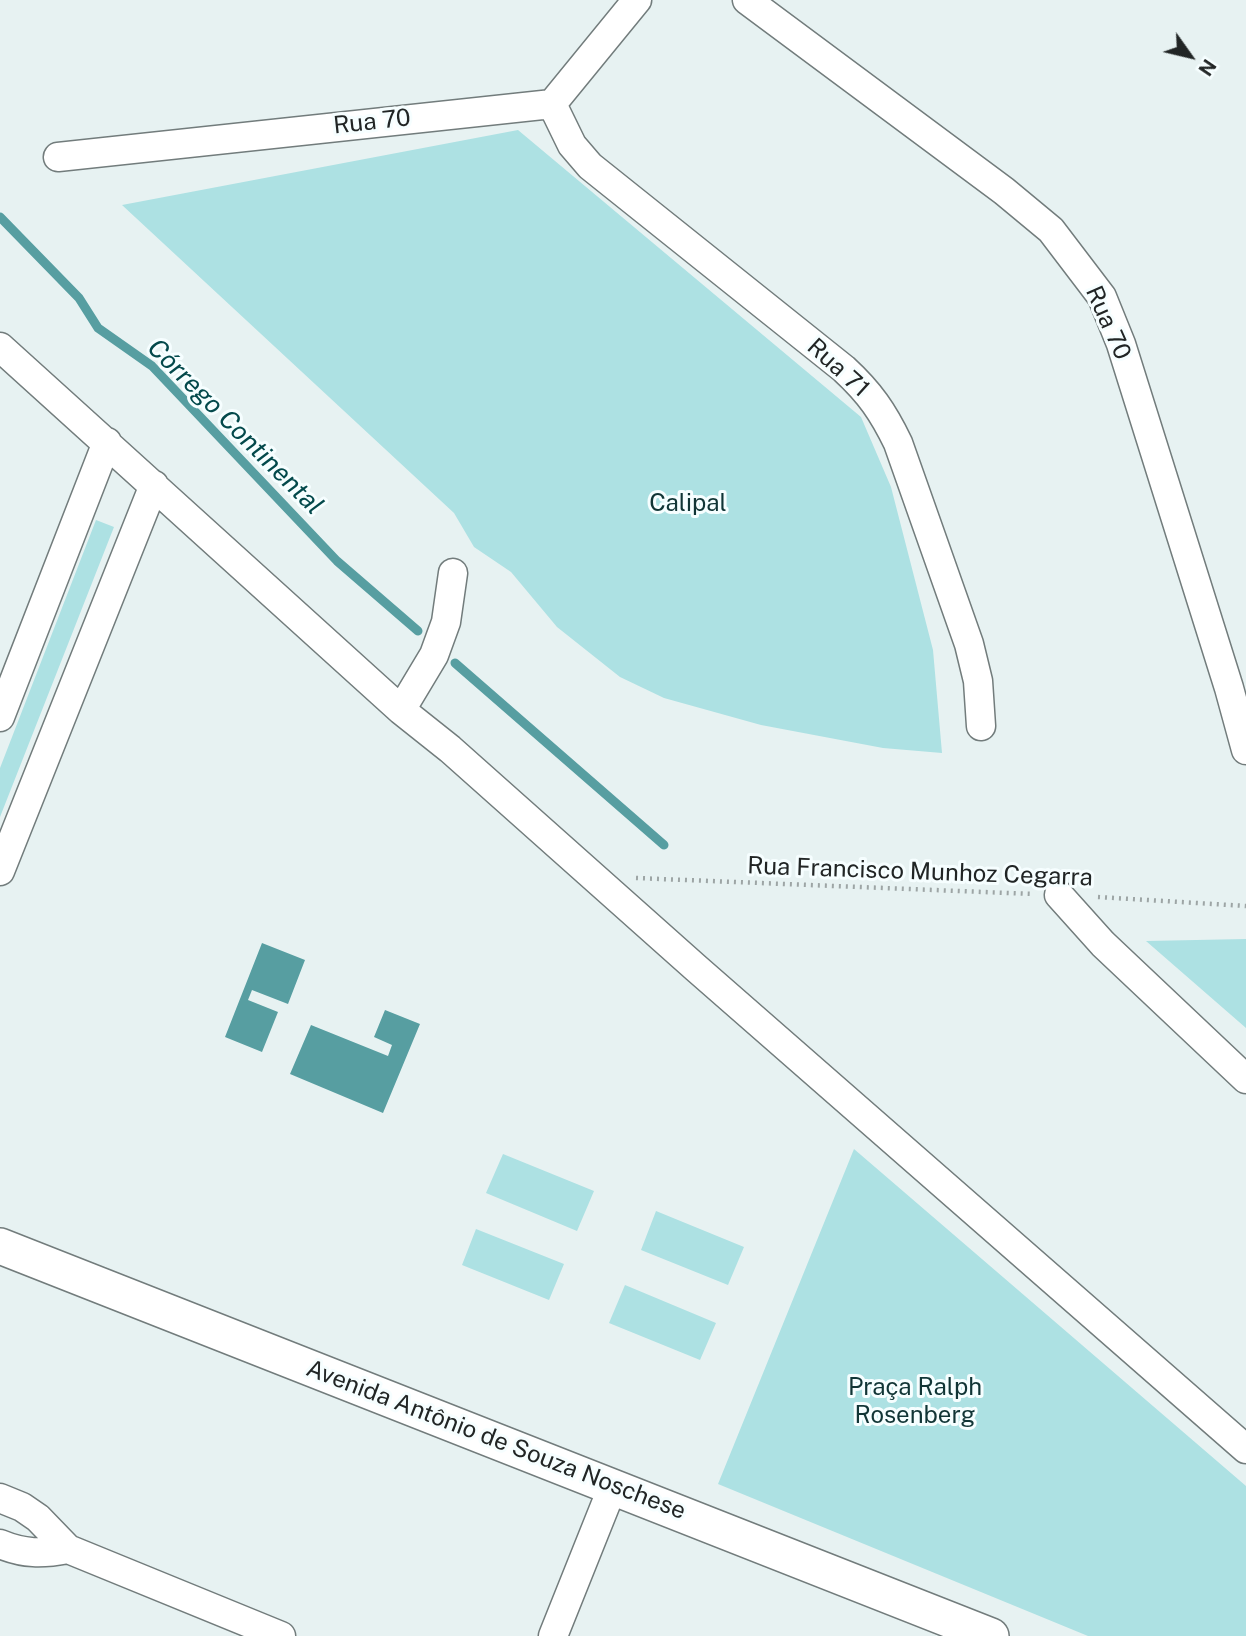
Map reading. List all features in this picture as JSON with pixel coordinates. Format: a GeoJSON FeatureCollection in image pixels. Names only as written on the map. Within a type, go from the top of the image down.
{"type":"FeatureCollection","features":[{"type":"Feature","properties":{"kind":"street"},"geometry":{"type":"LineString","coordinates":[[552,104],[638,0]]}},
{"type":"Feature","properties":{"kind":"street","name":"Rua 70"},"geometry":{"type":"LineString","coordinates":[[747,0],[1042,222],[1075,259],[1102,297],[1121,344],[1246,750]]}},
{"type":"Feature","properties":{"kind":"street","name":"Rua 70"},"geometry":{"type":"LineString","coordinates":[[58,157],[552,104]]}},
{"type":"Feature","properties":{"kind":"street","name":"Rua 71"},"geometry":{"type":"LineString","coordinates":[[552,104],[572,145],[590,166],[844,369],[868,392],[885,415],[898,443],[969,644],[978,681],[981,726]]}},
{"type":"Feature","properties":{"kind":"street"},"geometry":{"type":"LineString","coordinates":[[0,347],[401,710],[450,749],[1246,1449]]}},
{"type":"Feature","properties":{"kind":"street"},"geometry":{"type":"LineString","coordinates":[[1,711],[107,442]]}},
{"type":"Feature","properties":{"kind":"street"},"geometry":{"type":"LineString","coordinates":[[0,871],[154,485]]}},
{"type":"Feature","properties":{"kind":"street"},"geometry":{"type":"LineString","coordinates":[[401,710],[434,655],[446,622],[453,573]]}},
{"type":"Feature","properties":{"kind":"street"},"geometry":{"type":"LineString","coordinates":[[1059,895],[1103,944],[1246,1079]]}},
{"type":"Feature","properties":{"kind":"street","name":"Avenida Antônio de Souza Noschese"},"geometry":{"type":"LineString","coordinates":[[0,1247],[991,1636]]}},
{"type":"Feature","properties":{"kind":"street"},"geometry":{"type":"LineString","coordinates":[[553,1636],[613,1486]]}},
{"type":"Feature","properties":{"kind":"street"},"geometry":{"type":"LineString","coordinates":[[0,1499],[22,1507],[38,1518],[68,1549],[281,1636]]}},
{"type":"Feature","properties":{"kind":"street"},"geometry":{"type":"LineString","coordinates":[[0,1544],[32,1553],[68,1549]]}},
{"type":"Feature","properties":{"kind":"path","name":"Rua Francisco Munhoz Cegarra"},"geometry":{"type":"LineString","coordinates":[[593,876],[1059,895],[1246,906]]}},
{"type":"Feature","properties":{"kind":"green space","name":"Calipal"},"geometry":{"type":"Polygon","coordinates":[[[518,130],[861,417],[891,487],[933,650],[942,753],[883,748],[761,725],[664,698],[620,677],[557,627],[511,572],[474,547],[454,513],[122,205],[518,130]]]}},
{"type":"Feature","properties":{"kind":"green space"},"geometry":{"type":"Polygon","coordinates":[[[96,520],[114,527],[0,817],[0,768],[96,520]]]}},
{"type":"Feature","properties":{"kind":"green space"},"geometry":{"type":"Polygon","coordinates":[[[1246,939],[1246,1028],[1146,941],[1246,939]]]}},
{"type":"Feature","properties":{"kind":"green space","name":"Praça Ralph Rosenberg"},"geometry":{"type":"Polygon","coordinates":[[[854,1149],[1246,1486],[1246,1636],[1088,1636],[718,1484],[854,1149]]]}},
{"type":"Feature","properties":{"kind":"green space"},"geometry":{"type":"Polygon","coordinates":[[[503,1154],[594,1191],[577,1231],[486,1193],[503,1154]]]}},
{"type":"Feature","properties":{"kind":"green space"},"geometry":{"type":"Polygon","coordinates":[[[656,1211],[744,1247],[728,1285],[641,1250],[656,1211]]]}},
{"type":"Feature","properties":{"kind":"green space"},"geometry":{"type":"Polygon","coordinates":[[[476,1229],[564,1264],[549,1300],[462,1265],[476,1229]]]}},
{"type":"Feature","properties":{"kind":"green space"},"geometry":{"type":"Polygon","coordinates":[[[625,1285],[716,1323],[700,1360],[609,1323],[625,1285]]]}},
{"type":"Feature","properties":{"kind":"shaded area"},"geometry":{"type":"Polygon","coordinates":[[[262,943],[305,960],[288,1004],[252,990],[248,1000],[278,1012],[262,1052],[225,1037],[262,943]]]}},
{"type":"Feature","properties":{"kind":"shaded area"},"geometry":{"type":"Polygon","coordinates":[[[385,1010],[420,1024],[383,1113],[290,1074],[311,1025],[388,1056],[392,1045],[374,1037],[385,1010]]]}},
{"type":"Feature","properties":{"kind":"waterway","name":"Córrego Continental"},"geometry":{"type":"LineString","coordinates":[[0,217],[79,298],[98,328],[152,366],[337,561],[418,631]]}},
{"type":"Feature","properties":{"kind":"waterway","name":"Córrego Continental"},"geometry":{"type":"LineString","coordinates":[[455,663],[664,845]]}}]}
